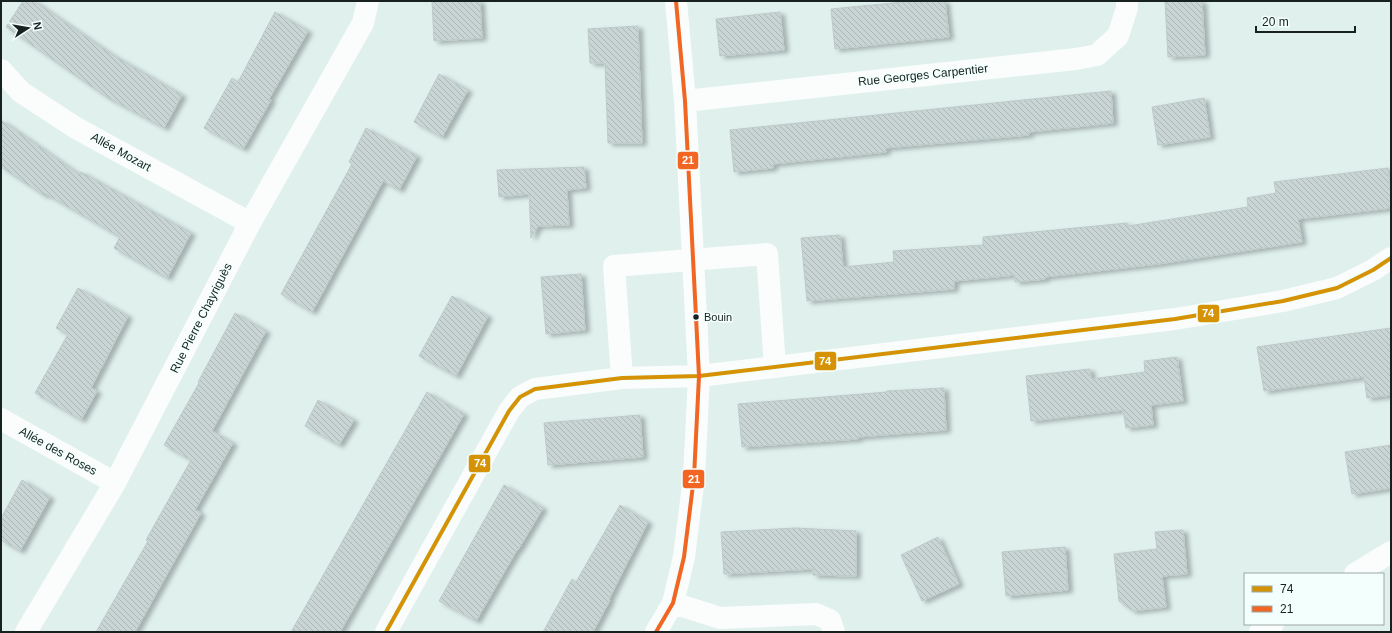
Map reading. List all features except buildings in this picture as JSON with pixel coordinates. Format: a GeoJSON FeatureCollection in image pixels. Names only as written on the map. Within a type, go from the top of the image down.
{"type":"FeatureCollection","features":[{"type":"Feature","properties":{"kind":"street","name":"Rue Pierre Chayriguès"},"geometry":{"type":"LineString","coordinates":[[26,632],[115,483],[250,222],[363,23],[368,1]]}},
{"type":"Feature","properties":{"kind":"street"},"geometry":{"type":"LineString","coordinates":[[656,632],[674,603],[684,557],[694,477],[699,376],[685,100],[676,1]]}},
{"type":"Feature","properties":{"kind":"street","name":"Rue Georges Carpentier"},"geometry":{"type":"LineString","coordinates":[[685,100],[1068,60],[1097,55],[1118,36],[1127,8],[1127,1]]}},
{"type":"Feature","properties":{"kind":"street","name":"Allée Mozart"},"geometry":{"type":"LineString","coordinates":[[1,70],[21,92],[76,128],[250,222]]}},
{"type":"Feature","properties":{"kind":"street"},"geometry":{"type":"LineString","coordinates":[[622,378],[614,266],[767,254],[775,367]]}},
{"type":"Feature","properties":{"kind":"street"},"geometry":{"type":"LineString","coordinates":[[386,632],[510,411],[520,397],[535,389],[622,378],[699,376],[1175,319],[1283,302],[1337,288],[1373,270],[1391,258]]}},
{"type":"Feature","properties":{"kind":"street","name":"Allée des Roses"},"geometry":{"type":"LineString","coordinates":[[1,419],[115,483]]}},
{"type":"Feature","properties":{"kind":"street"},"geometry":{"type":"LineString","coordinates":[[1357,573],[1391,552]]}},
{"type":"Feature","properties":{"kind":"street"},"geometry":{"type":"LineString","coordinates":[[674,603],[720,618],[816,614],[830,620],[834,632]]}},
{"type":"Feature","properties":{"kind":"street"},"geometry":{"type":"LineString","coordinates":[[1260,632],[1271,625]]}},
{"type":"Feature","properties":{"kind":"transit line","name":"21"},"geometry":{"type":"LineString","coordinates":[[656,632],[673,603],[684,557],[694,477],[699,376],[685,101],[676,1]]}},
{"type":"Feature","properties":{"kind":"transit line","name":"74"},"geometry":{"type":"LineString","coordinates":[[386,632],[509,411],[520,397],[535,389],[622,378],[699,376],[1175,319],[1283,301],[1337,288],[1373,270],[1391,258]]}},
{"type":"Feature","properties":{"kind":"place","name":"Bouin"},"geometry":{"type":"Point","coordinates":[696,317]}}]}
